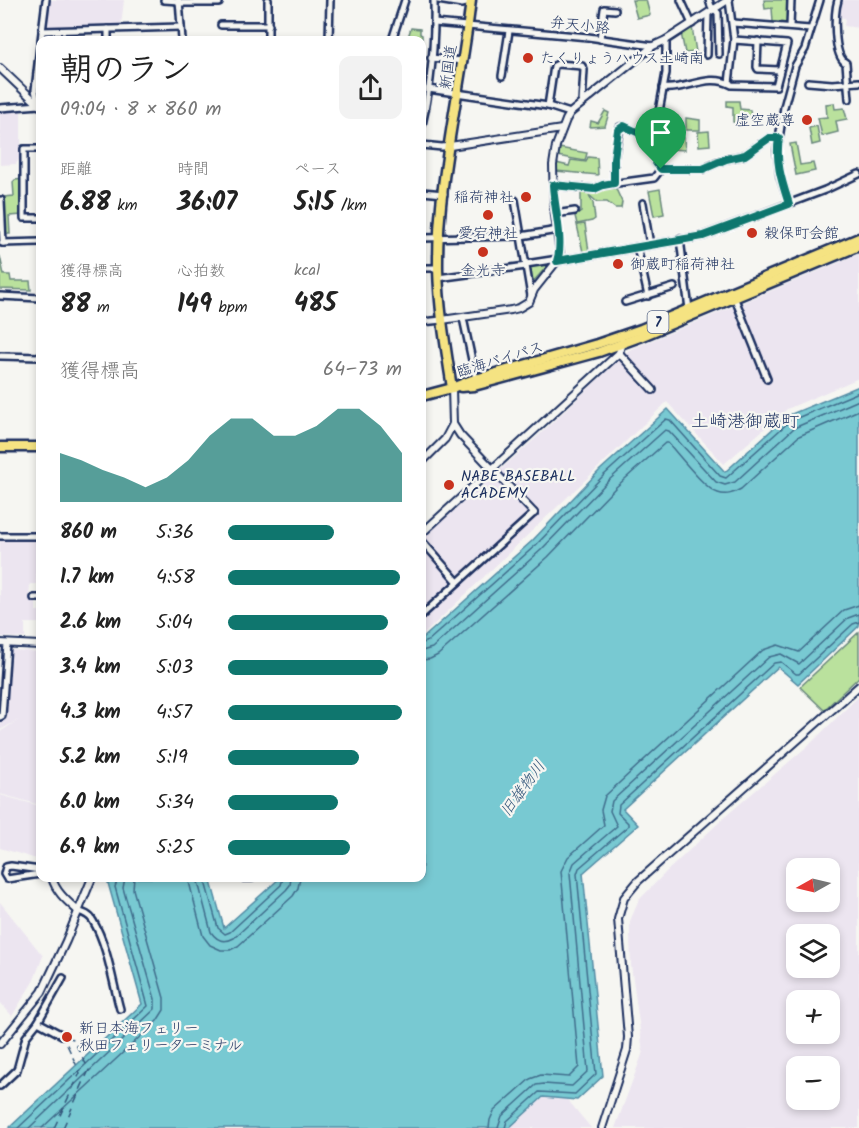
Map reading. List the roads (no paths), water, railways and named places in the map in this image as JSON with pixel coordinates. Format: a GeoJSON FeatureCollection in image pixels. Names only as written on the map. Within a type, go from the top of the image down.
{"type":"FeatureCollection","features":[{"type":"Feature","properties":{"kind":"main road","name":"新国道"},"geometry":{"type":"LineString","coordinates":[[452,388],[438,278],[439,238],[471,1]]}},
{"type":"Feature","properties":{"kind":"main road","name":"臨海バイパス"},"geometry":{"type":"LineString","coordinates":[[452,388],[474,386],[599,352],[688,310],[859,238]]}},
{"type":"Feature","properties":{"kind":"main road","name":"臨海バイパス"},"geometry":{"type":"LineString","coordinates":[[452,388],[476,379],[623,339],[735,299],[859,246]]}},
{"type":"Feature","properties":{"kind":"main road","name":"7"},"geometry":{"type":"LineString","coordinates":[[426,395],[452,388]]}},
{"type":"Feature","properties":{"kind":"main road"},"geometry":{"type":"LineString","coordinates":[[0,447],[36,447]]}},
{"type":"Feature","properties":{"kind":"street"},"geometry":{"type":"LineString","coordinates":[[41,36],[46,0]]}},
{"type":"Feature","properties":{"kind":"street"},"geometry":{"type":"LineString","coordinates":[[164,0],[219,3]]}},
{"type":"Feature","properties":{"kind":"street"},"geometry":{"type":"LineString","coordinates":[[268,0],[268,36]]}},
{"type":"Feature","properties":{"kind":"street"},"geometry":{"type":"LineString","coordinates":[[329,36],[330,0]]}},
{"type":"Feature","properties":{"kind":"street"},"geometry":{"type":"LineString","coordinates":[[393,36],[405,0]]}},
{"type":"Feature","properties":{"kind":"street"},"geometry":{"type":"LineString","coordinates":[[426,101],[436,0],[462,4],[471,1]]}},
{"type":"Feature","properties":{"kind":"street"},"geometry":{"type":"LineString","coordinates":[[681,0],[692,24]]}},
{"type":"Feature","properties":{"kind":"street"},"geometry":{"type":"LineString","coordinates":[[709,0],[718,13],[719,54]]}},
{"type":"Feature","properties":{"kind":"street"},"geometry":{"type":"LineString","coordinates":[[426,322],[519,308],[528,302],[560,255],[555,214],[553,165],[556,146],[570,113],[653,46],[728,0],[734,40],[729,83]]}},
{"type":"Feature","properties":{"kind":"street"},"geometry":{"type":"LineString","coordinates":[[790,0],[790,27]]}},
{"type":"Feature","properties":{"kind":"street"},"geometry":{"type":"LineString","coordinates":[[789,204],[780,176],[777,151],[790,80],[805,49],[820,0]]}},
{"type":"Feature","properties":{"kind":"street"},"geometry":{"type":"LineString","coordinates":[[838,0],[835,14],[838,52],[841,60],[846,63],[849,99]]}},
{"type":"Feature","properties":{"kind":"street"},"geometry":{"type":"LineString","coordinates":[[179,1],[182,36]]}},
{"type":"Feature","properties":{"kind":"street"},"geometry":{"type":"LineString","coordinates":[[600,39],[604,9],[615,10]]}},
{"type":"Feature","properties":{"kind":"street"},"geometry":{"type":"LineString","coordinates":[[707,55],[708,14]]}},
{"type":"Feature","properties":{"kind":"street","name":"弁天小路"},"geometry":{"type":"LineString","coordinates":[[434,23],[653,46]]}},
{"type":"Feature","properties":{"kind":"street"},"geometry":{"type":"LineString","coordinates":[[733,23],[810,29]]}},
{"type":"Feature","properties":{"kind":"street"},"geometry":{"type":"LineString","coordinates":[[221,26],[269,25]]}},
{"type":"Feature","properties":{"kind":"street"},"geometry":{"type":"LineString","coordinates":[[42,31],[181,27]]}},
{"type":"Feature","properties":{"kind":"street"},"geometry":{"type":"LineString","coordinates":[[108,29],[108,36]]}},
{"type":"Feature","properties":{"kind":"street"},"geometry":{"type":"LineString","coordinates":[[502,76],[509,31]]}},
{"type":"Feature","properties":{"kind":"street"},"geometry":{"type":"LineString","coordinates":[[661,169],[656,163],[656,128],[666,73],[666,40]]}},
{"type":"Feature","properties":{"kind":"street"},"geometry":{"type":"LineString","coordinates":[[663,88],[676,88],[704,80],[732,85],[776,86],[787,44],[734,40]]}},
{"type":"Feature","properties":{"kind":"street"},"geometry":{"type":"LineString","coordinates":[[759,41],[758,69],[779,70]]}},
{"type":"Feature","properties":{"kind":"street"},"geometry":{"type":"LineString","coordinates":[[431,58],[463,61]]}},
{"type":"Feature","properties":{"kind":"street"},"geometry":{"type":"LineString","coordinates":[[548,106],[554,66],[558,64],[582,66],[584,70],[582,103]]}},
{"type":"Feature","properties":{"kind":"street"},"geometry":{"type":"LineString","coordinates":[[0,68],[36,101]]}},
{"type":"Feature","properties":{"kind":"street"},"geometry":{"type":"LineString","coordinates":[[808,82],[859,82]]}},
{"type":"Feature","properties":{"kind":"street"},"geometry":{"type":"LineString","coordinates":[[428,89],[548,106],[570,113]]}},
{"type":"Feature","properties":{"kind":"street"},"geometry":{"type":"LineString","coordinates":[[0,108],[36,106]]}},
{"type":"Feature","properties":{"kind":"street"},"geometry":{"type":"LineString","coordinates":[[614,183],[614,158],[620,127],[656,137]]}},
{"type":"Feature","properties":{"kind":"street"},"geometry":{"type":"LineString","coordinates":[[426,145],[442,147],[562,129]]}},
{"type":"Feature","properties":{"kind":"street"},"geometry":{"type":"LineString","coordinates":[[661,169],[703,169],[726,159],[745,155],[769,138],[779,138]]}},
{"type":"Feature","properties":{"kind":"street"},"geometry":{"type":"LineString","coordinates":[[36,149],[24,149],[24,218],[36,218]]}},
{"type":"Feature","properties":{"kind":"street"},"geometry":{"type":"LineString","coordinates":[[553,185],[594,189],[603,185],[654,178],[661,169]]}},
{"type":"Feature","properties":{"kind":"street"},"geometry":{"type":"LineString","coordinates":[[438,278],[703,236],[789,204],[859,174]]}},
{"type":"Feature","properties":{"kind":"street"},"geometry":{"type":"LineString","coordinates":[[426,192],[444,194]]}},
{"type":"Feature","properties":{"kind":"street"},"geometry":{"type":"LineString","coordinates":[[2,200],[2,243],[36,242]]}},
{"type":"Feature","properties":{"kind":"street"},"geometry":{"type":"LineString","coordinates":[[515,200],[531,296]]}},
{"type":"Feature","properties":{"kind":"street"},"geometry":{"type":"LineString","coordinates":[[643,203],[650,245]]}},
{"type":"Feature","properties":{"kind":"street"},"geometry":{"type":"LineString","coordinates":[[555,214],[575,211]]}},
{"type":"Feature","properties":{"kind":"street"},"geometry":{"type":"LineString","coordinates":[[426,238],[521,236],[558,230]]}},
{"type":"Feature","properties":{"kind":"street"},"geometry":{"type":"LineString","coordinates":[[680,240],[688,310]]}},
{"type":"Feature","properties":{"kind":"street"},"geometry":{"type":"LineString","coordinates":[[637,247],[648,297]]}},
{"type":"Feature","properties":{"kind":"street"},"geometry":{"type":"LineString","coordinates":[[426,268],[438,268]]}},
{"type":"Feature","properties":{"kind":"street"},"geometry":{"type":"LineString","coordinates":[[624,302],[648,297],[674,287]]}},
{"type":"Feature","properties":{"kind":"street"},"geometry":{"type":"LineString","coordinates":[[0,296],[36,298]]}},
{"type":"Feature","properties":{"kind":"street"},"geometry":{"type":"LineString","coordinates":[[735,299],[767,379]]}},
{"type":"Feature","properties":{"kind":"street"},"geometry":{"type":"LineString","coordinates":[[463,318],[476,379]]}},
{"type":"Feature","properties":{"kind":"street"},"geometry":{"type":"LineString","coordinates":[[426,529],[619,353],[623,339]]}},
{"type":"Feature","properties":{"kind":"street"},"geometry":{"type":"LineString","coordinates":[[619,353],[653,390]]}},
{"type":"Feature","properties":{"kind":"street"},"geometry":{"type":"LineString","coordinates":[[0,356],[36,357]]}},
{"type":"Feature","properties":{"kind":"street"},"geometry":{"type":"LineString","coordinates":[[426,458],[445,439],[453,424],[452,388]]}},
{"type":"Feature","properties":{"kind":"street"},"geometry":{"type":"LineString","coordinates":[[426,611],[534,513],[460,435],[453,424]]}},
{"type":"Feature","properties":{"kind":"street"},"geometry":{"type":"LineString","coordinates":[[0,536],[36,536]]}},
{"type":"Feature","properties":{"kind":"street"},"geometry":{"type":"LineString","coordinates":[[426,546],[458,582]]}},
{"type":"Feature","properties":{"kind":"street"},"geometry":{"type":"LineString","coordinates":[[0,717],[2,716],[4,644],[36,645]]}},
{"type":"Feature","properties":{"kind":"street"},"geometry":{"type":"LineString","coordinates":[[602,1128],[627,1050],[618,919],[624,898],[638,881],[859,686]]}},
{"type":"Feature","properties":{"kind":"street"},"geometry":{"type":"LineString","coordinates":[[36,871],[11,866],[6,867],[4,874],[7,879],[12,879],[36,873]]}},
{"type":"Feature","properties":{"kind":"street"},"geometry":{"type":"LineString","coordinates":[[53,882],[62,896],[78,911],[93,919],[120,1009]]}},
{"type":"Feature","properties":{"kind":"street"},"geometry":{"type":"LineString","coordinates":[[0,1044],[42,992],[90,882]]}},
{"type":"Feature","properties":{"kind":"street"},"geometry":{"type":"LineString","coordinates":[[0,1086],[16,1070],[26,1037],[38,1022],[63,978]]}},
{"type":"Feature","properties":{"kind":"street"},"geometry":{"type":"LineString","coordinates":[[38,1022],[62,1035]]}},
{"type":"Feature","properties":{"kind":"water","name":"旧雄物川"},"geometry":{"type":"Polygon","coordinates":[[[859,386],[859,626],[798,684],[778,667],[623,809],[638,825],[583,873],[603,1076],[577,1100],[543,1097],[509,1128],[9,1128],[142,1004],[108,883],[211,882],[224,928],[276,882],[426,882],[426,635],[532,541],[600,470],[668,409],[725,472],[787,416],[859,386]]]}},
{"type":"Feature","properties":{"kind":"place","name":"たくりょうハウス土崎南"},"geometry":{"type":"Point","coordinates":[528,58]}},
{"type":"Feature","properties":{"kind":"place","name":"虚空蔵尊"},"geometry":{"type":"Point","coordinates":[807,120]}},
{"type":"Feature","properties":{"kind":"place","name":"稲荷神社"},"geometry":{"type":"Point","coordinates":[526,197]}},
{"type":"Feature","properties":{"kind":"place","name":"愛宕神社"},"geometry":{"type":"Point","coordinates":[488,215]}},
{"type":"Feature","properties":{"kind":"place","name":"穀保町会館"},"geometry":{"type":"Point","coordinates":[752,233]}},
{"type":"Feature","properties":{"kind":"place","name":"金光寺"},"geometry":{"type":"Point","coordinates":[483,252]}},
{"type":"Feature","properties":{"kind":"place","name":"御蔵町稲荷神社"},"geometry":{"type":"Point","coordinates":[618,264]}},
{"type":"Feature","properties":{"kind":"place","name":"NABE BASEBALL ACADEMY"},"geometry":{"type":"Point","coordinates":[449,485]}},
{"type":"Feature","properties":{"kind":"place","name":"新日本海フェリー 秋田フェリーターミナル"},"geometry":{"type":"Point","coordinates":[67,1037]}},
{"type":"Feature","properties":{"kind":"district","name":"土崎港御蔵町"},"geometry":{"type":"Point","coordinates":[745,421]}}]}
